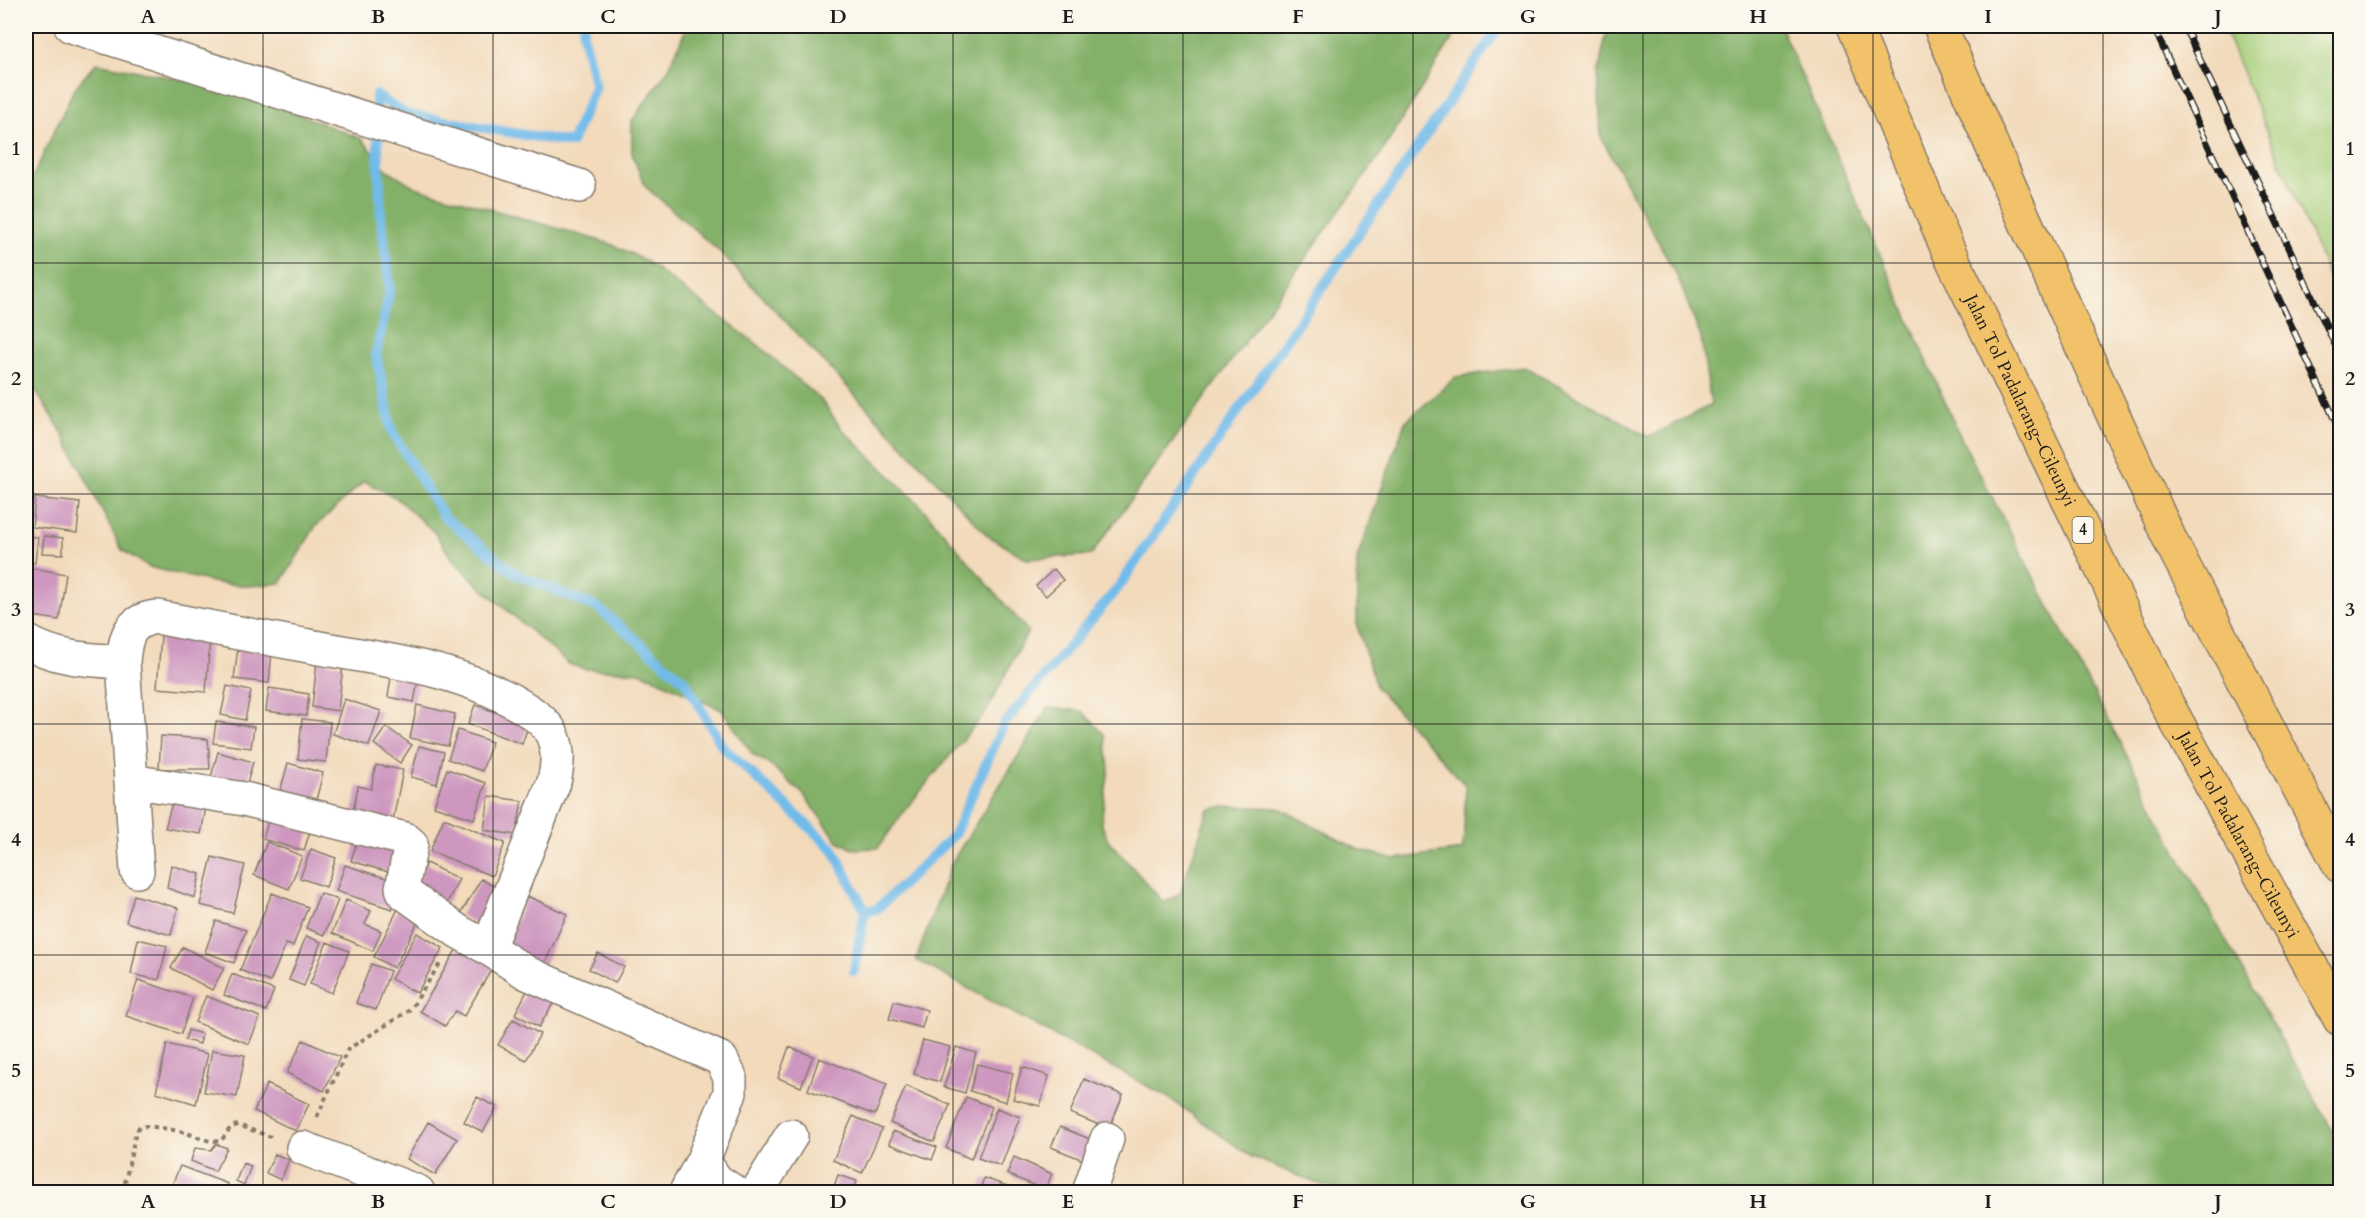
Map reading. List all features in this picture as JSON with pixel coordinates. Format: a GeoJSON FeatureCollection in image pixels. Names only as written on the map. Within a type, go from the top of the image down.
{"type":"FeatureCollection","features":[{"type":"Feature","properties":{"kind":"highway","name":"Jalan Tol Padalarang–Cileunyi"},"geometry":{"type":"LineString","coordinates":[[1854,26],[1948,250],[2168,706],[2340,1020]]}},
{"type":"Feature","properties":{"kind":"highway"},"geometry":{"type":"LineString","coordinates":[[1940,26],[2016,201],[2170,542],[2340,866]]}},
{"type":"Feature","properties":{"kind":"street"},"geometry":{"type":"LineString","coordinates":[[71,26],[579,186]]}},
{"type":"Feature","properties":{"kind":"street"},"geometry":{"type":"LineString","coordinates":[[136,872],[123,662],[126,640],[132,626],[143,619],[157,617],[412,666],[458,676],[498,692],[531,712],[549,729],[557,749],[554,782],[488,948]]}},
{"type":"Feature","properties":{"kind":"street"},"geometry":{"type":"LineString","coordinates":[[26,641],[57,655],[79,660],[123,662]]}},
{"type":"Feature","properties":{"kind":"street"},"geometry":{"type":"LineString","coordinates":[[130,781],[244,800],[405,839],[411,844],[411,851],[402,888],[404,892],[459,932],[527,973],[720,1059],[730,1077],[717,1178],[686,1192]]}},
{"type":"Feature","properties":{"kind":"street"},"geometry":{"type":"LineString","coordinates":[[758,1192],[791,1136]]}},
{"type":"Feature","properties":{"kind":"street"},"geometry":{"type":"LineString","coordinates":[[1089,1192],[1107,1139]]}},
{"type":"Feature","properties":{"kind":"street"},"geometry":{"type":"LineString","coordinates":[[303,1148],[418,1192]]}},
{"type":"Feature","properties":{"kind":"path"},"geometry":{"type":"LineString","coordinates":[[123,1192],[139,1127],[182,1132],[212,1142],[221,1141],[231,1127],[238,1125],[280,1141],[293,1142],[303,1148],[348,1049],[410,1010],[459,932]]}},
{"type":"Feature","properties":{"kind":"green space"},"geometry":{"type":"Polygon","coordinates":[[[687,26],[1460,26],[1380,155],[1091,555],[1027,559],[988,536],[721,253],[645,186],[632,154],[632,121],[669,68],[687,26]]]}},
{"type":"Feature","properties":{"kind":"green space"},"geometry":{"type":"Polygon","coordinates":[[[1608,26],[1780,26],[1960,436],[2187,871],[2340,1144],[2340,1192],[1351,1192],[1316,1183],[1250,1156],[1169,1098],[916,960],[952,862],[1048,708],[1082,711],[1105,735],[1109,769],[1101,823],[1108,840],[1164,903],[1180,894],[1208,810],[1225,806],[1279,808],[1357,849],[1395,859],[1463,850],[1466,786],[1376,687],[1357,626],[1357,559],[1405,422],[1456,377],[1524,367],[1649,437],[1711,405],[1701,338],[1678,278],[1601,137],[1598,73],[1608,26]]]}},
{"type":"Feature","properties":{"kind":"green space"},"geometry":{"type":"Polygon","coordinates":[[[2223,26],[2340,26],[2340,302],[2330,280],[2223,26]]]}},
{"type":"Feature","properties":{"kind":"green space"},"geometry":{"type":"Polygon","coordinates":[[[96,63],[233,89],[362,139],[386,169],[415,187],[611,244],[644,260],[758,345],[821,400],[841,428],[919,504],[1028,631],[986,712],[904,811],[878,848],[853,849],[838,841],[803,794],[768,763],[753,755],[722,710],[641,672],[585,669],[569,664],[479,586],[453,560],[434,532],[395,497],[364,481],[315,527],[281,583],[249,586],[217,583],[149,567],[122,550],[62,432],[26,376],[27,189],[74,89],[96,63]]]}},
{"type":"Feature","properties":{"kind":"building"},"geometry":{"type":"Polygon","coordinates":[[[35,498],[80,503],[77,533],[32,527],[35,498]]]}},
{"type":"Feature","properties":{"kind":"building"},"geometry":{"type":"Polygon","coordinates":[[[26,536],[38,537],[35,563],[26,562],[26,536]]]}},
{"type":"Feature","properties":{"kind":"building"},"geometry":{"type":"Polygon","coordinates":[[[44,536],[63,538],[63,554],[42,553],[44,536]]]}},
{"type":"Feature","properties":{"kind":"building"},"geometry":{"type":"Polygon","coordinates":[[[26,567],[66,574],[59,620],[26,615],[26,567]]]}},
{"type":"Feature","properties":{"kind":"building"},"geometry":{"type":"Polygon","coordinates":[[[1054,569],[1063,580],[1046,596],[1036,586],[1054,569]]]}},
{"type":"Feature","properties":{"kind":"building"},"geometry":{"type":"Polygon","coordinates":[[[161,635],[210,638],[206,692],[157,688],[161,635]]]}},
{"type":"Feature","properties":{"kind":"building"},"geometry":{"type":"Polygon","coordinates":[[[238,647],[272,651],[269,683],[234,679],[238,647]]]}},
{"type":"Feature","properties":{"kind":"building"},"geometry":{"type":"Polygon","coordinates":[[[317,661],[343,665],[338,711],[312,707],[317,661]]]}},
{"type":"Feature","properties":{"kind":"building"},"geometry":{"type":"Polygon","coordinates":[[[391,677],[418,681],[414,702],[388,697],[391,677]]]}},
{"type":"Feature","properties":{"kind":"building"},"geometry":{"type":"Polygon","coordinates":[[[227,686],[251,691],[245,720],[221,715],[227,686]]]}},
{"type":"Feature","properties":{"kind":"building"},"geometry":{"type":"Polygon","coordinates":[[[269,688],[309,694],[306,716],[266,711],[269,688]]]}},
{"type":"Feature","properties":{"kind":"building"},"geometry":{"type":"Polygon","coordinates":[[[344,699],[381,711],[369,746],[333,734],[344,699]]]}},
{"type":"Feature","properties":{"kind":"building"},"geometry":{"type":"Polygon","coordinates":[[[417,705],[455,714],[448,746],[410,738],[417,705]]]}},
{"type":"Feature","properties":{"kind":"building"},"geometry":{"type":"Polygon","coordinates":[[[475,705],[529,724],[522,744],[468,724],[475,705]]]}},
{"type":"Feature","properties":{"kind":"building"},"geometry":{"type":"Polygon","coordinates":[[[302,719],[330,722],[326,762],[298,759],[302,719]]]}},
{"type":"Feature","properties":{"kind":"building"},"geometry":{"type":"Polygon","coordinates":[[[216,722],[254,727],[251,748],[213,743],[216,722]]]}},
{"type":"Feature","properties":{"kind":"building"},"geometry":{"type":"Polygon","coordinates":[[[386,727],[412,745],[400,763],[374,744],[386,727]]]}},
{"type":"Feature","properties":{"kind":"building"},"geometry":{"type":"Polygon","coordinates":[[[458,730],[492,742],[482,771],[448,759],[458,730]]]}},
{"type":"Feature","properties":{"kind":"building"},"geometry":{"type":"Polygon","coordinates":[[[161,736],[208,739],[210,769],[159,769],[161,736]]]}},
{"type":"Feature","properties":{"kind":"building"},"geometry":{"type":"Polygon","coordinates":[[[419,746],[444,752],[437,784],[411,777],[419,746]]]}},
{"type":"Feature","properties":{"kind":"building"},"geometry":{"type":"Polygon","coordinates":[[[218,752],[253,762],[244,794],[209,784],[218,752]]]}},
{"type":"Feature","properties":{"kind":"building"},"geometry":{"type":"Polygon","coordinates":[[[288,763],[323,773],[314,808],[278,799],[288,763]]]}},
{"type":"Feature","properties":{"kind":"building"},"geometry":{"type":"Polygon","coordinates":[[[376,765],[403,770],[392,825],[352,817],[358,786],[371,789],[376,765]]]}},
{"type":"Feature","properties":{"kind":"building"},"geometry":{"type":"Polygon","coordinates":[[[447,769],[486,783],[474,819],[434,806],[447,769]]]}},
{"type":"Feature","properties":{"kind":"building"},"geometry":{"type":"Polygon","coordinates":[[[489,796],[522,801],[516,835],[484,830],[489,796]]]}},
{"type":"Feature","properties":{"kind":"building"},"geometry":{"type":"Polygon","coordinates":[[[173,799],[207,802],[201,834],[165,828],[173,799]]]}},
{"type":"Feature","properties":{"kind":"building"},"geometry":{"type":"Polygon","coordinates":[[[269,818],[310,831],[304,851],[263,839],[269,818]]]}},
{"type":"Feature","properties":{"kind":"building"},"geometry":{"type":"Polygon","coordinates":[[[444,818],[505,843],[492,876],[430,851],[444,818]]]}},
{"type":"Feature","properties":{"kind":"building"},"geometry":{"type":"Polygon","coordinates":[[[358,837],[399,849],[392,873],[351,861],[358,837]]]}},
{"type":"Feature","properties":{"kind":"building"},"geometry":{"type":"Polygon","coordinates":[[[267,842],[302,856],[289,889],[254,875],[267,842]]]}},
{"type":"Feature","properties":{"kind":"building"},"geometry":{"type":"Polygon","coordinates":[[[311,849],[336,858],[326,887],[300,878],[311,849]]]}},
{"type":"Feature","properties":{"kind":"building"},"geometry":{"type":"Polygon","coordinates":[[[212,857],[245,865],[233,913],[200,905],[212,857]]]}},
{"type":"Feature","properties":{"kind":"building"},"geometry":{"type":"Polygon","coordinates":[[[426,863],[459,879],[447,903],[414,888],[426,863]]]}},
{"type":"Feature","properties":{"kind":"building"},"geometry":{"type":"Polygon","coordinates":[[[171,865],[200,874],[195,898],[167,888],[171,865]]]}},
{"type":"Feature","properties":{"kind":"building"},"geometry":{"type":"Polygon","coordinates":[[[345,865],[401,883],[392,909],[336,891],[345,865]]]}},
{"type":"Feature","properties":{"kind":"building"},"geometry":{"type":"Polygon","coordinates":[[[481,879],[503,891],[482,927],[460,915],[481,879]]]}},
{"type":"Feature","properties":{"kind":"building"},"geometry":{"type":"Polygon","coordinates":[[[272,893],[308,907],[293,946],[286,944],[270,982],[240,970],[272,893]]]}},
{"type":"Feature","properties":{"kind":"building"},"geometry":{"type":"Polygon","coordinates":[[[320,893],[338,900],[324,935],[306,928],[320,893]]]}},
{"type":"Feature","properties":{"kind":"building"},"geometry":{"type":"Polygon","coordinates":[[[134,895],[178,908],[171,935],[126,922],[134,895]]]}},
{"type":"Feature","properties":{"kind":"building"},"geometry":{"type":"Polygon","coordinates":[[[527,896],[567,914],[544,965],[504,947],[527,896]]]}},
{"type":"Feature","properties":{"kind":"building"},"geometry":{"type":"Polygon","coordinates":[[[346,900],[371,911],[365,924],[381,931],[373,951],[332,933],[346,900]]]}},
{"type":"Feature","properties":{"kind":"building"},"geometry":{"type":"Polygon","coordinates":[[[398,909],[419,920],[394,968],[374,957],[398,909]]]}},
{"type":"Feature","properties":{"kind":"building"},"geometry":{"type":"Polygon","coordinates":[[[216,921],[246,930],[234,963],[205,952],[216,921]]]}},
{"type":"Feature","properties":{"kind":"building"},"geometry":{"type":"Polygon","coordinates":[[[417,933],[443,948],[417,993],[391,979],[417,933]]]}},
{"type":"Feature","properties":{"kind":"building"},"geometry":{"type":"Polygon","coordinates":[[[306,936],[321,942],[304,986],[289,980],[306,936]]]}},
{"type":"Feature","properties":{"kind":"building"},"geometry":{"type":"Polygon","coordinates":[[[138,939],[167,946],[159,980],[131,974],[138,939]]]}},
{"type":"Feature","properties":{"kind":"building"},"geometry":{"type":"Polygon","coordinates":[[[462,940],[497,960],[464,1016],[455,1011],[445,1026],[420,1011],[462,940]]]}},
{"type":"Feature","properties":{"kind":"building"},"geometry":{"type":"Polygon","coordinates":[[[327,942],[349,951],[332,993],[310,984],[327,942]]]}},
{"type":"Feature","properties":{"kind":"building"},"geometry":{"type":"Polygon","coordinates":[[[183,947],[224,968],[212,990],[171,968],[183,947]]]}},
{"type":"Feature","properties":{"kind":"building"},"geometry":{"type":"Polygon","coordinates":[[[598,953],[624,967],[615,983],[589,969],[598,953]]]}},
{"type":"Feature","properties":{"kind":"building"},"geometry":{"type":"Polygon","coordinates":[[[371,964],[390,971],[376,1010],[356,1003],[371,964]]]}},
{"type":"Feature","properties":{"kind":"building"},"geometry":{"type":"Polygon","coordinates":[[[232,974],[274,990],[266,1011],[224,995],[232,974]]]}},
{"type":"Feature","properties":{"kind":"building"},"geometry":{"type":"Polygon","coordinates":[[[138,980],[193,998],[181,1034],[126,1016],[138,980]]]}},
{"type":"Feature","properties":{"kind":"building"},"geometry":{"type":"Polygon","coordinates":[[[528,989],[554,1002],[539,1027],[515,1014],[528,989]]]}},
{"type":"Feature","properties":{"kind":"building"},"geometry":{"type":"Polygon","coordinates":[[[206,996],[260,1017],[249,1044],[195,1022],[206,996]]]}},
{"type":"Feature","properties":{"kind":"building"},"geometry":{"type":"Polygon","coordinates":[[[894,1001],[927,1010],[922,1028],[889,1019],[894,1001]]]}},
{"type":"Feature","properties":{"kind":"building"},"geometry":{"type":"Polygon","coordinates":[[[513,1019],[540,1034],[526,1060],[498,1045],[513,1019]]]}},
{"type":"Feature","properties":{"kind":"building"},"geometry":{"type":"Polygon","coordinates":[[[188,1030],[202,1034],[200,1044],[185,1040],[188,1030]]]}},
{"type":"Feature","properties":{"kind":"building"},"geometry":{"type":"Polygon","coordinates":[[[303,1040],[340,1057],[324,1091],[287,1073],[303,1040]]]}},
{"type":"Feature","properties":{"kind":"building"},"geometry":{"type":"Polygon","coordinates":[[[923,1040],[950,1047],[940,1082],[914,1074],[923,1040]]]}},
{"type":"Feature","properties":{"kind":"building"},"geometry":{"type":"Polygon","coordinates":[[[167,1044],[208,1054],[196,1104],[156,1092],[167,1044]]]}},
{"type":"Feature","properties":{"kind":"building"},"geometry":{"type":"Polygon","coordinates":[[[789,1047],[813,1056],[801,1087],[778,1078],[789,1047]]]}},
{"type":"Feature","properties":{"kind":"building"},"geometry":{"type":"Polygon","coordinates":[[[956,1047],[976,1053],[965,1093],[944,1087],[956,1047]]]}},
{"type":"Feature","properties":{"kind":"building"},"geometry":{"type":"Polygon","coordinates":[[[212,1050],[245,1055],[237,1097],[204,1092],[212,1050]]]}},
{"type":"Feature","properties":{"kind":"building"},"geometry":{"type":"Polygon","coordinates":[[[819,1058],[887,1084],[875,1115],[808,1090],[819,1058]]]}},
{"type":"Feature","properties":{"kind":"building"},"geometry":{"type":"Polygon","coordinates":[[[977,1064],[1013,1073],[1006,1102],[970,1091],[977,1064]]]}},
{"type":"Feature","properties":{"kind":"building"},"geometry":{"type":"Polygon","coordinates":[[[1022,1067],[1049,1076],[1040,1106],[1013,1099],[1022,1067]]]}},
{"type":"Feature","properties":{"kind":"building"},"geometry":{"type":"Polygon","coordinates":[[[1084,1079],[1123,1095],[1109,1129],[1070,1113],[1084,1079]]]}},
{"type":"Feature","properties":{"kind":"building"},"geometry":{"type":"Polygon","coordinates":[[[267,1084],[309,1104],[296,1131],[254,1111],[267,1084]]]}},
{"type":"Feature","properties":{"kind":"building"},"geometry":{"type":"Polygon","coordinates":[[[906,1086],[950,1105],[934,1142],[890,1123],[906,1086]]]}},
{"type":"Feature","properties":{"kind":"building"},"geometry":{"type":"Polygon","coordinates":[[[477,1097],[497,1107],[483,1132],[464,1122],[477,1097]]]}},
{"type":"Feature","properties":{"kind":"building"},"geometry":{"type":"Polygon","coordinates":[[[966,1097],[992,1107],[971,1159],[946,1148],[966,1097]]]}},
{"type":"Feature","properties":{"kind":"building"},"geometry":{"type":"Polygon","coordinates":[[[997,1108],[1020,1117],[1001,1166],[978,1158],[997,1108]]]}},
{"type":"Feature","properties":{"kind":"building"},"geometry":{"type":"Polygon","coordinates":[[[853,1116],[882,1129],[862,1173],[833,1160],[853,1116]]]}},
{"type":"Feature","properties":{"kind":"building"},"geometry":{"type":"Polygon","coordinates":[[[428,1122],[457,1139],[435,1175],[407,1159],[428,1122]]]}},
{"type":"Feature","properties":{"kind":"building"},"geometry":{"type":"Polygon","coordinates":[[[1060,1127],[1100,1143],[1091,1163],[1051,1147],[1060,1127]]]}},
{"type":"Feature","properties":{"kind":"building"},"geometry":{"type":"Polygon","coordinates":[[[893,1131],[937,1147],[932,1160],[889,1144],[893,1131]]]}},
{"type":"Feature","properties":{"kind":"building"},"geometry":{"type":"Polygon","coordinates":[[[216,1144],[227,1148],[215,1171],[191,1161],[195,1148],[211,1150],[216,1144]]]}},
{"type":"Feature","properties":{"kind":"building"},"geometry":{"type":"Polygon","coordinates":[[[275,1154],[289,1160],[281,1180],[266,1173],[275,1154]]]}},
{"type":"Feature","properties":{"kind":"building"},"geometry":{"type":"Polygon","coordinates":[[[1014,1157],[1052,1174],[1045,1190],[1007,1174],[1014,1157]]]}},
{"type":"Feature","properties":{"kind":"building"},"geometry":{"type":"Polygon","coordinates":[[[243,1163],[251,1166],[244,1185],[236,1181],[243,1163]]]}},
{"type":"Feature","properties":{"kind":"building"},"geometry":{"type":"Polygon","coordinates":[[[180,1166],[228,1184],[225,1192],[169,1192],[180,1166]]]}},
{"type":"Feature","properties":{"kind":"building"},"geometry":{"type":"Polygon","coordinates":[[[838,1175],[857,1181],[853,1192],[832,1192],[838,1175]]]}},
{"type":"Feature","properties":{"kind":"building"},"geometry":{"type":"Polygon","coordinates":[[[984,1178],[1024,1192],[979,1192],[984,1178]]]}},
{"type":"Feature","properties":{"kind":"building"},"geometry":{"type":"Polygon","coordinates":[[[282,1186],[297,1192],[279,1192],[282,1186]]]}},
{"type":"Feature","properties":{"kind":"building"},"geometry":{"type":"Polygon","coordinates":[[[868,1186],[889,1192],[856,1192],[857,1188],[866,1191],[868,1186]]]}},
{"type":"Feature","properties":{"kind":"waterway"},"geometry":{"type":"LineString","coordinates":[[584,26],[583,34],[595,87],[571,143],[405,114],[376,95],[381,217],[390,289],[376,354],[392,432],[444,517],[516,574],[598,608],[685,681],[722,746],[833,849],[865,911],[854,971]]}},
{"type":"Feature","properties":{"kind":"waterway"},"geometry":{"type":"LineString","coordinates":[[865,911],[877,909],[954,835],[1004,724],[1118,588],[1500,26]]}},
{"type":"Feature","properties":{"kind":"railway"},"geometry":{"type":"LineString","coordinates":[[2153,26],[2340,431]]}},
{"type":"Feature","properties":{"kind":"railway"},"geometry":{"type":"LineString","coordinates":[[2184,26],[2340,355]]}}]}
